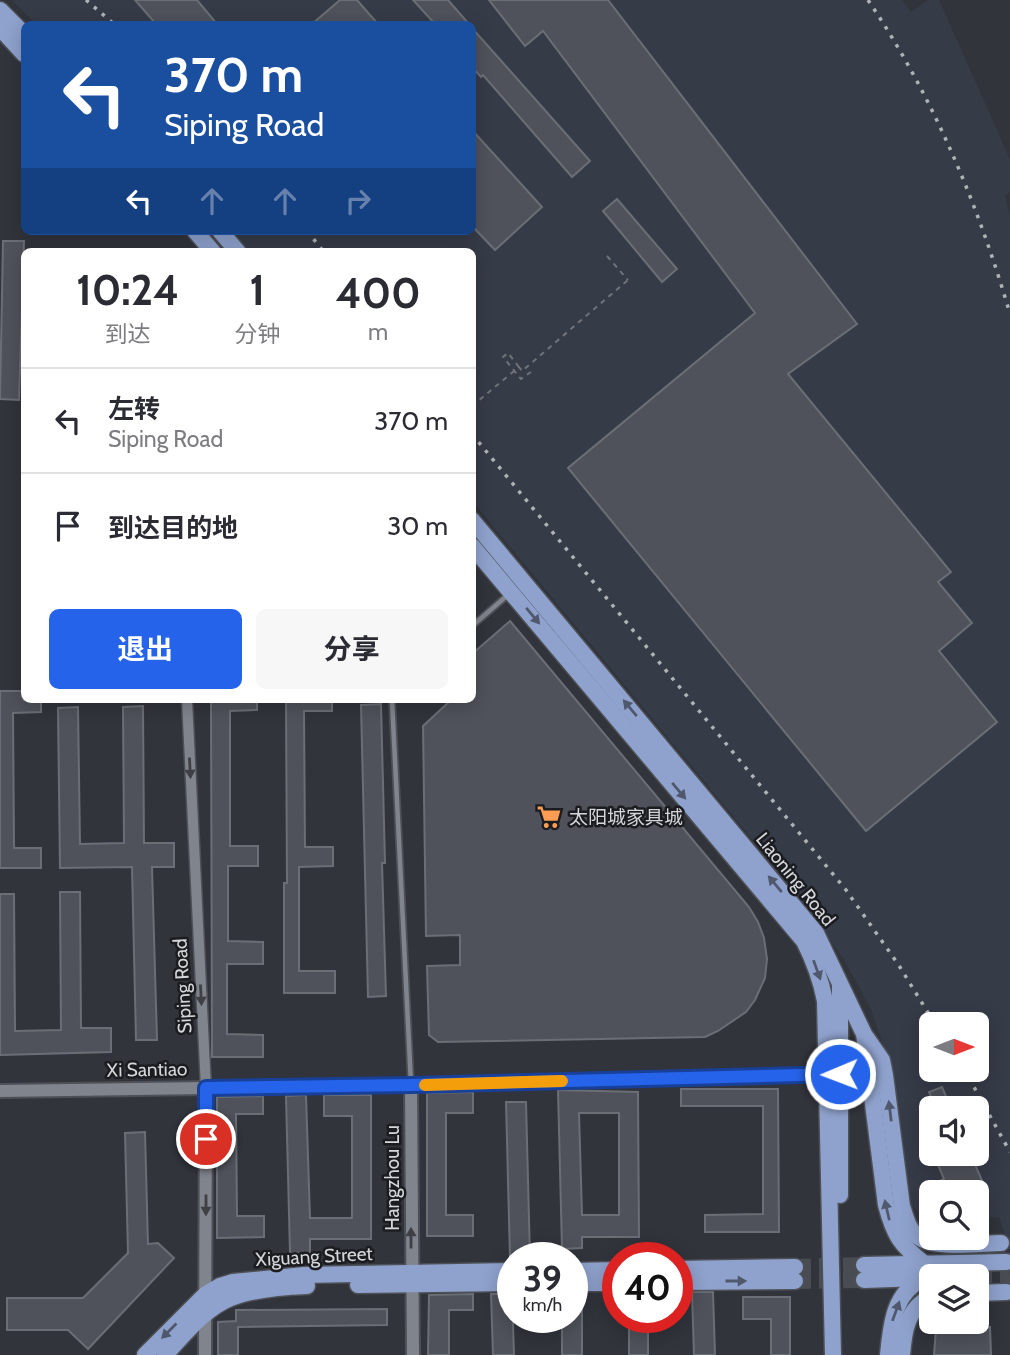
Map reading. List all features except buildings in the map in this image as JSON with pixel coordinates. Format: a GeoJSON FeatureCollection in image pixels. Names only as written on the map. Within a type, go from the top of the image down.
{"type":"FeatureCollection","features":[{"type":"Feature","properties":{"kind":"main road"},"geometry":{"type":"LineString","coordinates":[[0,10],[21,31]]}},
{"type":"Feature","properties":{"kind":"main road"},"geometry":{"type":"LineString","coordinates":[[0,28],[21,51]]}},
{"type":"Feature","properties":{"kind":"main road"},"geometry":{"type":"LineString","coordinates":[[223,235],[234,248]]}},
{"type":"Feature","properties":{"kind":"main road","name":"Liaoning Road"},"geometry":{"type":"LineString","coordinates":[[476,525],[816,933],[840,981],[833,1074],[833,1355]]}},
{"type":"Feature","properties":{"kind":"main road","name":"Liaoning Road"},"geometry":{"type":"LineString","coordinates":[[476,550],[804,941],[822,983],[833,1074],[841,1355]]}},
{"type":"Feature","properties":{"kind":"main road"},"geometry":{"type":"LineString","coordinates":[[840,981],[864,1034],[882,1060],[902,1206],[907,1223],[917,1236],[926,1241],[943,1244],[1001,1243]]}},
{"type":"Feature","properties":{"kind":"main road"},"geometry":{"type":"LineString","coordinates":[[864,1034],[889,1217],[897,1238],[919,1264]]}},
{"type":"Feature","properties":{"kind":"main road"},"geometry":{"type":"LineString","coordinates":[[989,1264],[1006,1262]]}},
{"type":"Feature","properties":{"kind":"main road"},"geometry":{"type":"LineString","coordinates":[[693,1270],[795,1274],[693,1281]]}},
{"type":"Feature","properties":{"kind":"main road","name":"Xiguang Street"},"geometry":{"type":"LineString","coordinates":[[145,1355],[206,1294],[233,1282],[273,1277],[412,1279],[497,1272]]}},
{"type":"Feature","properties":{"kind":"main road"},"geometry":{"type":"LineString","coordinates":[[864,1273],[919,1273]]}},
{"type":"Feature","properties":{"kind":"main road"},"geometry":{"type":"LineString","coordinates":[[888,1355],[895,1309],[912,1283],[919,1278]]}},
{"type":"Feature","properties":{"kind":"main road"},"geometry":{"type":"LineString","coordinates":[[165,1355],[205,1315],[231,1298],[283,1287],[412,1279],[497,1282]]}},
{"type":"Feature","properties":{"kind":"main road"},"geometry":{"type":"LineString","coordinates":[[989,1293],[1006,1293]]}},
{"type":"Feature","properties":{"kind":"main road"},"geometry":{"type":"LineString","coordinates":[[902,1355],[906,1323],[919,1305]]}},
{"type":"Feature","properties":{"kind":"street","name":"Siping Road"},"geometry":{"type":"LineString","coordinates":[[187,703],[206,1088],[205,1355]]}},
{"type":"Feature","properties":{"kind":"street","name":"Xi Santiao"},"geometry":{"type":"LineString","coordinates":[[0,1091],[411,1085],[833,1074]]}},
{"type":"Feature","properties":{"kind":"street","name":"Hangzhou Lu"},"geometry":{"type":"LineString","coordinates":[[411,1085],[413,1355]]}},
{"type":"Feature","properties":{"kind":"lane"},"geometry":{"type":"LineString","coordinates":[[476,622],[512,591]]}},
{"type":"Feature","properties":{"kind":"lane"},"geometry":{"type":"LineString","coordinates":[[392,703],[411,1085]]}},
{"type":"Feature","properties":{"kind":"path"},"geometry":{"type":"LineString","coordinates":[[531,372],[521,379],[503,357],[508,353],[523,371],[628,281],[607,256]]}},
{"type":"Feature","properties":{"kind":"path"},"geometry":{"type":"LineString","coordinates":[[476,403],[519,367]]}},
{"type":"Feature","properties":{"kind":"shaded area"},"geometry":{"type":"Polygon","coordinates":[[[12,0],[902,0],[911,12],[928,0],[939,0],[1010,159],[1010,192],[1005,196],[1010,216],[1010,1252],[999,1217],[989,1218],[989,1180],[919,1180],[919,1212],[909,1203],[903,1141],[890,1064],[870,1007],[843,958],[790,885],[476,506],[476,248],[245,248],[234,235],[476,235],[476,21],[33,21],[12,0]]]}},
{"type":"Feature","properties":{"kind":"tunnel"},"geometry":{"type":"LineString","coordinates":[[795,1267],[864,1265]]}},
{"type":"Feature","properties":{"kind":"tunnel"},"geometry":{"type":"LineString","coordinates":[[989,1277],[1010,1276]]}},
{"type":"Feature","properties":{"kind":"tunnel"},"geometry":{"type":"LineString","coordinates":[[795,1281],[864,1280]]}},
{"type":"Feature","properties":{"kind":"railway"},"geometry":{"type":"LineString","coordinates":[[86,0],[110,21]]}},
{"type":"Feature","properties":{"kind":"railway"},"geometry":{"type":"LineString","coordinates":[[868,0],[913,74],[951,152],[983,232],[1010,314]]}},
{"type":"Feature","properties":{"kind":"railway"},"geometry":{"type":"LineString","coordinates":[[310,235],[321,248]]}},
{"type":"Feature","properties":{"kind":"railway"},"geometry":{"type":"LineString","coordinates":[[476,439],[846,890],[928,1012]]}},
{"type":"Feature","properties":{"kind":"railway"},"geometry":{"type":"LineString","coordinates":[[971,1082],[1010,1152]]}},
{"type":"Feature","properties":{"kind":"slow traffic"},"geometry":{"type":"LineString","coordinates":[[425,1085],[562,1081]]}},
{"type":"Feature","properties":{"kind":"place","name":"太阳城家具城"},"geometry":{"type":"Point","coordinates":[549,817]}},
{"type":"Feature","properties":{"kind":"route"},"geometry":{"type":"LineString","coordinates":[[206,1139],[206,1088],[840,1074]]}}]}
